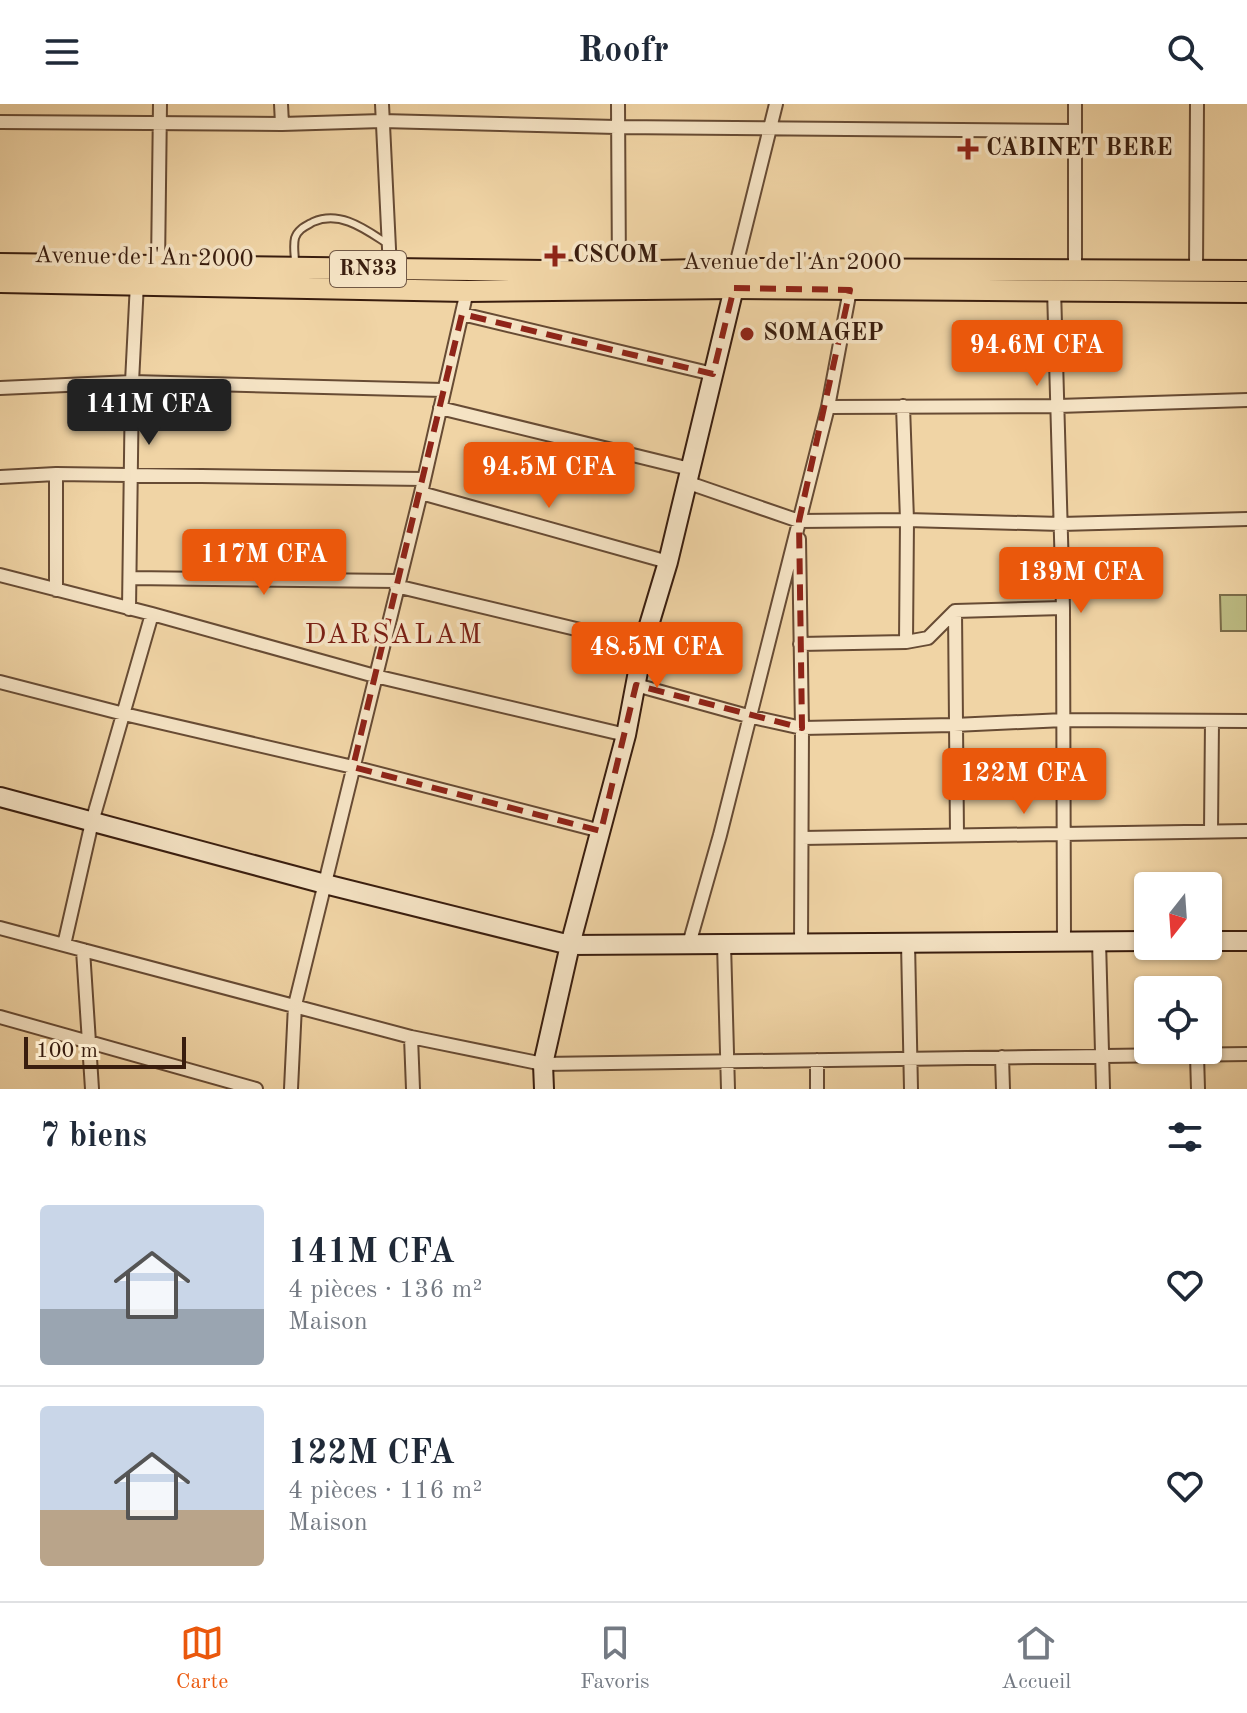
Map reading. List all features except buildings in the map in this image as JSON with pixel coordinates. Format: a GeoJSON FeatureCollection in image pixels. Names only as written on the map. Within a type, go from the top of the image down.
{"type":"FeatureCollection","features":[{"type":"Feature","properties":{"kind":"main road","name":"Avenue de l'An 2000"},"geometry":{"type":"LineString","coordinates":[[0,264],[619,272],[735,278],[850,290],[1247,292]]}},
{"type":"Feature","properties":{"kind":"main road","name":"Avenue de l'An 2000"},"geometry":{"type":"LineString","coordinates":[[0,282],[467,291],[735,278],[1075,270],[1247,271]]}},
{"type":"Feature","properties":{"kind":"street"},"geometry":{"type":"LineString","coordinates":[[158,267],[160,104]]}},
{"type":"Feature","properties":{"kind":"street"},"geometry":{"type":"LineString","coordinates":[[281,104],[282,124]]}},
{"type":"Feature","properties":{"kind":"street"},"geometry":{"type":"LineString","coordinates":[[382,104],[390,269]]}},
{"type":"Feature","properties":{"kind":"street"},"geometry":{"type":"LineString","coordinates":[[618,104],[619,272]]}},
{"type":"Feature","properties":{"kind":"street"},"geometry":{"type":"LineString","coordinates":[[544,1089],[543,1064],[570,945],[626,735],[643,645],[668,562],[776,104]]}},
{"type":"Feature","properties":{"kind":"street"},"geometry":{"type":"LineString","coordinates":[[1075,104],[1075,270]]}},
{"type":"Feature","properties":{"kind":"street"},"geometry":{"type":"LineString","coordinates":[[1196,269],[1197,104]]}},
{"type":"Feature","properties":{"kind":"street"},"geometry":{"type":"LineString","coordinates":[[0,122],[282,124],[382,121],[616,127],[1075,131]]}},
{"type":"Feature","properties":{"kind":"street"},"geometry":{"type":"LineString","coordinates":[[129,609],[132,382],[137,283]]}},
{"type":"Feature","properties":{"kind":"street"},"geometry":{"type":"LineString","coordinates":[[1054,289],[1063,608],[1064,942]]}},
{"type":"Feature","properties":{"kind":"street"},"geometry":{"type":"LineString","coordinates":[[689,944],[720,835],[828,407],[850,290]]}},
{"type":"Feature","properties":{"kind":"street"},"geometry":{"type":"LineString","coordinates":[[291,1089],[295,1005],[421,493],[467,291]]}},
{"type":"Feature","properties":{"kind":"street"},"geometry":{"type":"LineString","coordinates":[[462,314],[713,374]]}},
{"type":"Feature","properties":{"kind":"street"},"geometry":{"type":"LineString","coordinates":[[0,388],[132,382],[443,390]]}},
{"type":"Feature","properties":{"kind":"street"},"geometry":{"type":"LineString","coordinates":[[828,407],[1058,406],[1247,400]]}},
{"type":"Feature","properties":{"kind":"street"},"geometry":{"type":"LineString","coordinates":[[903,406],[907,520],[906,642]]}},
{"type":"Feature","properties":{"kind":"street"},"geometry":{"type":"LineString","coordinates":[[440,408],[688,476],[799,521],[1061,524],[1247,519]]}},
{"type":"Feature","properties":{"kind":"street"},"geometry":{"type":"LineString","coordinates":[[56,474],[56,590]]}},
{"type":"Feature","properties":{"kind":"street"},"geometry":{"type":"LineString","coordinates":[[0,477],[130,474],[424,479]]}},
{"type":"Feature","properties":{"kind":"street"},"geometry":{"type":"LineString","coordinates":[[421,493],[668,562]]}},
{"type":"Feature","properties":{"kind":"street"},"geometry":{"type":"LineString","coordinates":[[799,521],[801,943]]}},
{"type":"Feature","properties":{"kind":"street"},"geometry":{"type":"LineString","coordinates":[[0,575],[375,676],[626,735]]}},
{"type":"Feature","properties":{"kind":"street"},"geometry":{"type":"LineString","coordinates":[[130,578],[397,583],[643,645]]}},
{"type":"Feature","properties":{"kind":"street"},"geometry":{"type":"LineString","coordinates":[[800,644],[906,642],[928,638],[955,611],[1063,608]]}},
{"type":"Feature","properties":{"kind":"street"},"geometry":{"type":"LineString","coordinates":[[955,611],[957,835]]}},
{"type":"Feature","properties":{"kind":"street"},"geometry":{"type":"LineString","coordinates":[[64,945],[92,822],[152,614]]}},
{"type":"Feature","properties":{"kind":"street"},"geometry":{"type":"LineString","coordinates":[[0,682],[353,767],[601,831]]}},
{"type":"Feature","properties":{"kind":"street"},"geometry":{"type":"LineString","coordinates":[[636,685],[802,728],[1064,720],[1247,721]]}},
{"type":"Feature","properties":{"kind":"street"},"geometry":{"type":"LineString","coordinates":[[1211,832],[1212,721]]}},
{"type":"Feature","properties":{"kind":"street"},"geometry":{"type":"LineString","coordinates":[[0,797],[325,884],[570,945],[1134,941]]}},
{"type":"Feature","properties":{"kind":"street"},"geometry":{"type":"LineString","coordinates":[[802,838],[1247,831]]}},
{"type":"Feature","properties":{"kind":"street"},"geometry":{"type":"LineString","coordinates":[[0,928],[411,1037],[543,1064],[1134,1056]]}},
{"type":"Feature","properties":{"kind":"street"},"geometry":{"type":"LineString","coordinates":[[1099,941],[1103,1089]]}},
{"type":"Feature","properties":{"kind":"street"},"geometry":{"type":"LineString","coordinates":[[1222,941],[1247,941]]}},
{"type":"Feature","properties":{"kind":"street"},"geometry":{"type":"LineString","coordinates":[[908,943],[911,1089]]}},
{"type":"Feature","properties":{"kind":"street"},"geometry":{"type":"LineString","coordinates":[[724,944],[728,1089]]}},
{"type":"Feature","properties":{"kind":"street"},"geometry":{"type":"LineString","coordinates":[[83,950],[92,1089]]}},
{"type":"Feature","properties":{"kind":"street"},"geometry":{"type":"LineString","coordinates":[[0,1017],[256,1089]]}},
{"type":"Feature","properties":{"kind":"street"},"geometry":{"type":"LineString","coordinates":[[411,1037],[413,1089]]}},
{"type":"Feature","properties":{"kind":"street"},"geometry":{"type":"LineString","coordinates":[[1222,1054],[1247,1054]]}},
{"type":"Feature","properties":{"kind":"street"},"geometry":{"type":"LineString","coordinates":[[1002,1057],[1003,1089]]}},
{"type":"Feature","properties":{"kind":"street"},"geometry":{"type":"LineString","coordinates":[[817,1060],[817,1089]]}},
{"type":"Feature","properties":{"kind":"street"},"geometry":{"type":"LineString","coordinates":[[1197,1064],[1198,1089]]}},
{"type":"Feature","properties":{"kind":"lane"},"geometry":{"type":"LineString","coordinates":[[295,268],[295,240],[299,231],[320,219],[338,218],[350,222],[388,244]]}},
{"type":"Feature","properties":{"kind":"highlighted area"},"geometry":{"type":"Polygon","coordinates":[[[734,288],[850,290],[799,521],[802,728],[636,685],[601,831],[353,767],[462,314],[713,374],[734,288]]]}},
{"type":"Feature","properties":{"kind":"shaded area"},"geometry":{"type":"Polygon","coordinates":[[[1220,595],[1247,595],[1247,631],[1221,631],[1220,595]]]}},
{"type":"Feature","properties":{"kind":"place","name":"CABINET BERE"},"geometry":{"type":"Point","coordinates":[968,149]}},
{"type":"Feature","properties":{"kind":"place","name":"CSCOM"},"geometry":{"type":"Point","coordinates":[555,256]}},
{"type":"Feature","properties":{"kind":"place","name":"SOMAGEP"},"geometry":{"type":"Point","coordinates":[747,334]}},
{"type":"Feature","properties":{"kind":"district","name":"DARSALAM"},"geometry":{"type":"Point","coordinates":[394,636]}}]}
